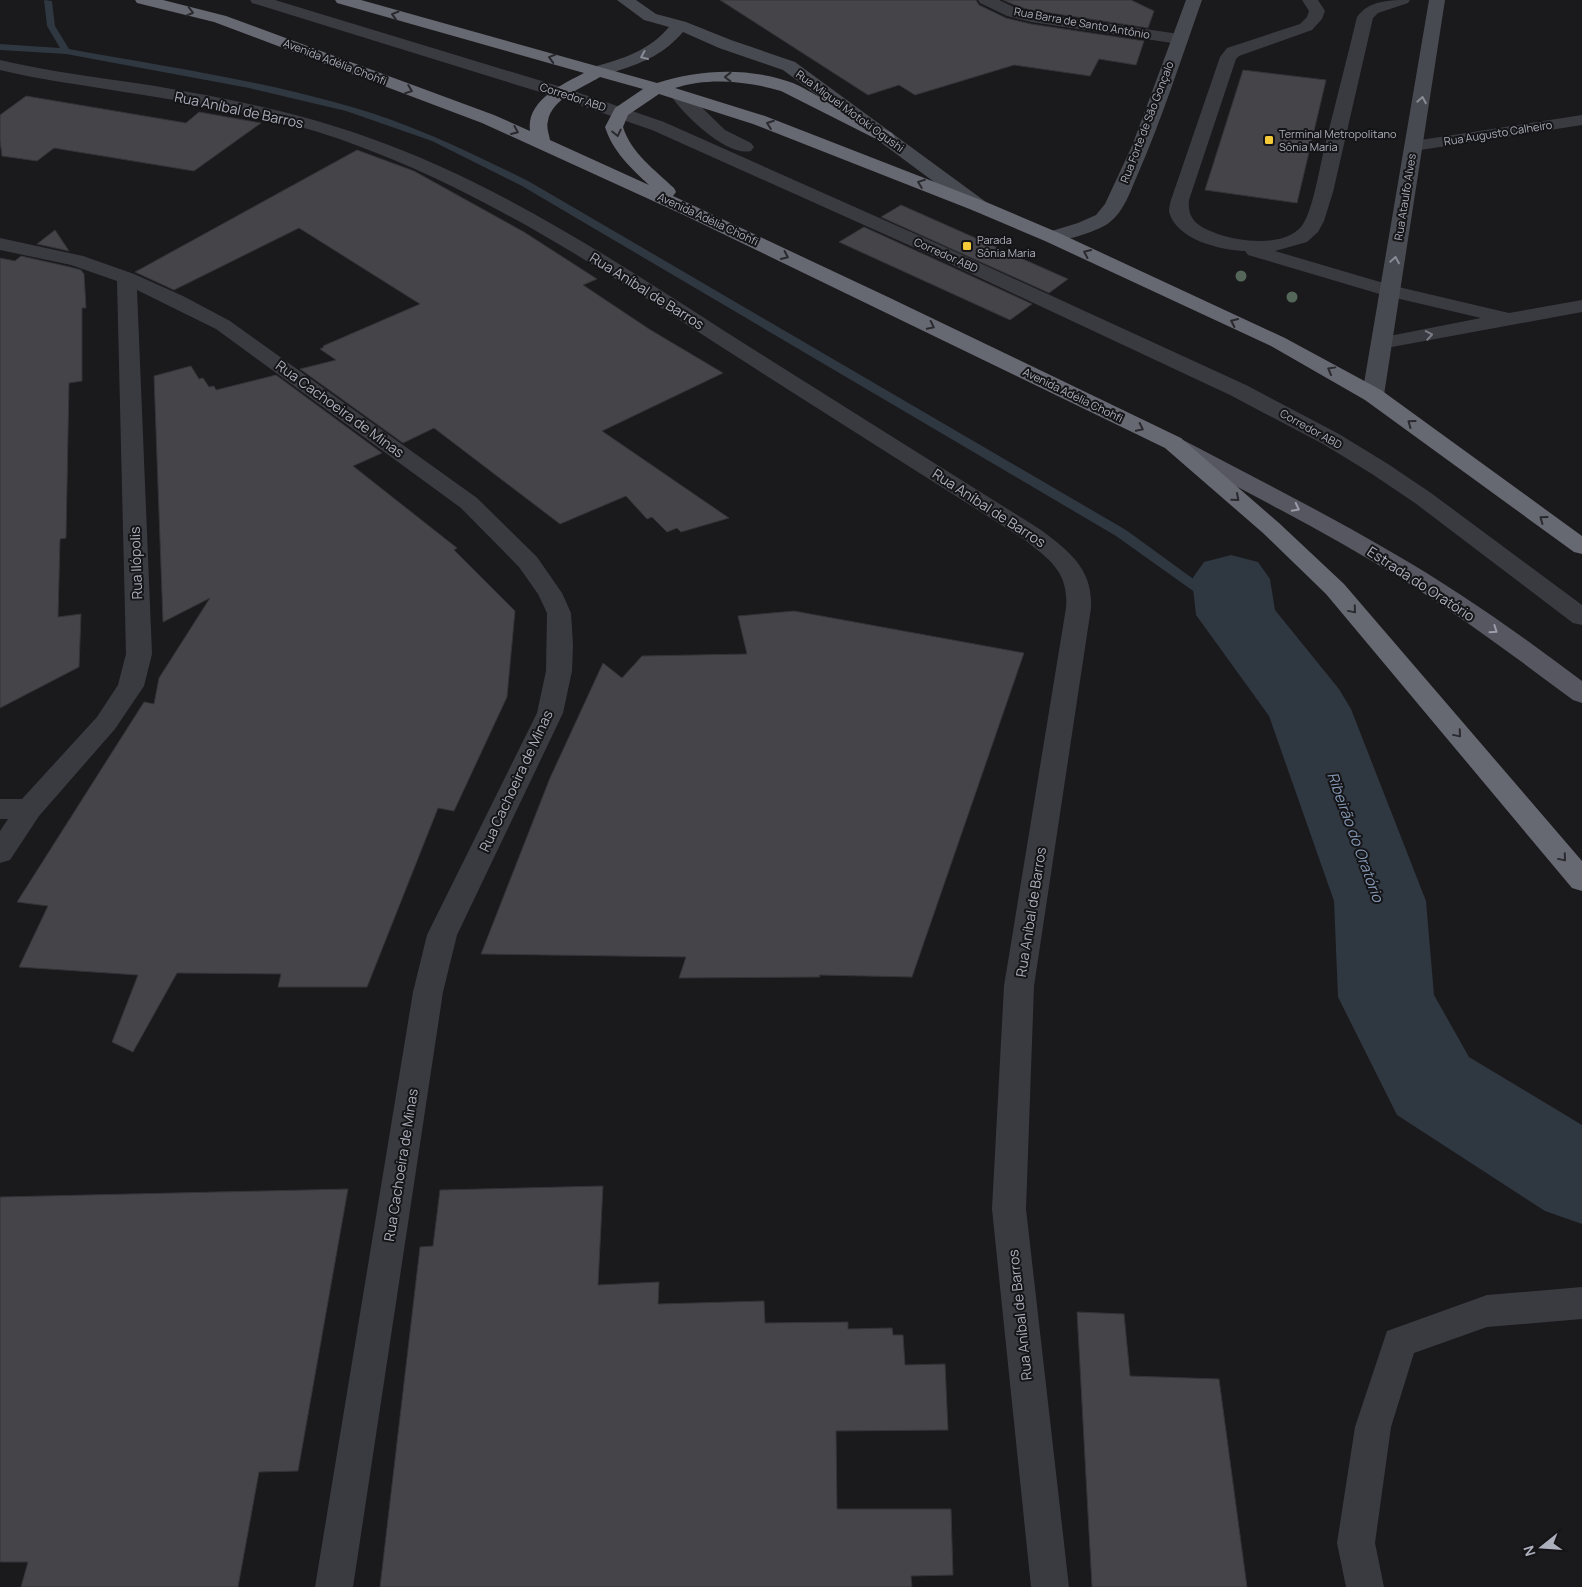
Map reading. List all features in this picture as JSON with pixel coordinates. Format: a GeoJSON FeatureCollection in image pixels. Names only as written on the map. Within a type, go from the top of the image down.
{"type":"FeatureCollection","features":[{"type":"Feature","properties":{"kind":"highway","name":"Avenida Adélia Chohfi"},"geometry":{"type":"LineString","coordinates":[[143,0],[220,19],[488,120],[541,142],[881,301],[1172,443]]}},
{"type":"Feature","properties":{"kind":"highway"},"geometry":{"type":"LineString","coordinates":[[343,0],[657,88],[782,129],[979,206],[1052,238],[1278,342],[1373,395],[1582,547]]}},
{"type":"Feature","properties":{"kind":"highway"},"geometry":{"type":"LineString","coordinates":[[541,142],[538,120],[543,108],[562,93],[598,71]]}},
{"type":"Feature","properties":{"kind":"highway"},"geometry":{"type":"LineString","coordinates":[[693,212],[646,173],[618,140],[614,127],[621,112],[657,88],[679,81],[706,77],[735,77],[765,81],[787,88],[886,137]]}},
{"type":"Feature","properties":{"kind":"highway"},"geometry":{"type":"LineString","coordinates":[[1172,443],[1271,528],[1335,589],[1582,880]]}},
{"type":"Feature","properties":{"kind":"main road","name":"Rua Miguel Motoki Ogushi"},"geometry":{"type":"LineString","coordinates":[[625,0],[650,17],[680,25],[725,44],[789,66],[979,206]]}},
{"type":"Feature","properties":{"kind":"main road","name":"Rua Forte de São Gonçalo"},"geometry":{"type":"LineString","coordinates":[[1052,238],[1102,219],[1114,206],[1141,146],[1194,0]]}},
{"type":"Feature","properties":{"kind":"main road","name":"Rua Ataulfo Alves"},"geometry":{"type":"LineString","coordinates":[[1373,395],[1438,0]]}},
{"type":"Feature","properties":{"kind":"main road","name":"Rua Miguel Motoki Ogushi"},"geometry":{"type":"LineString","coordinates":[[658,3],[680,25]]}},
{"type":"Feature","properties":{"kind":"main road"},"geometry":{"type":"LineString","coordinates":[[598,71],[636,60],[654,52],[669,39],[680,25]]}},
{"type":"Feature","properties":{"kind":"main road","name":"Avenida Adélia Chohfi"},"geometry":{"type":"LineString","coordinates":[[1172,443],[1253,486]]}},
{"type":"Feature","properties":{"kind":"main road","name":"Estrada do Oratório"},"geometry":{"type":"LineString","coordinates":[[1253,486],[1311,516],[1414,576],[1542,664],[1582,694]]}},
{"type":"Feature","properties":{"kind":"street","name":"Corredor ABD"},"geometry":{"type":"LineString","coordinates":[[258,0],[621,112],[694,141],[958,260],[1289,415],[1332,439],[1422,498],[1582,617]]}},
{"type":"Feature","properties":{"kind":"street","name":"Rua Barra de Santo Antônio"},"geometry":{"type":"LineString","coordinates":[[986,0],[1013,13],[1032,17],[1179,39]]}},
{"type":"Feature","properties":{"kind":"street"},"geometry":{"type":"LineString","coordinates":[[1310,0],[1316,11],[1314,19],[1306,27],[1233,52],[1228,57],[1178,211],[1186,223],[1200,234],[1390,291],[1512,319]]}},
{"type":"Feature","properties":{"kind":"street"},"geometry":{"type":"LineString","coordinates":[[1238,246],[1284,244],[1299,238],[1310,230],[1328,171],[1365,17],[1372,10],[1402,0]]}},
{"type":"Feature","properties":{"kind":"street","name":"Rua Aníbal de Barros"},"geometry":{"type":"LineString","coordinates":[[0,65],[28,72],[230,105],[284,117],[359,140],[458,181],[596,258],[1033,535],[1058,555],[1073,573],[1078,589],[1076,628],[1019,986],[1009,1209],[1050,1587]]}},
{"type":"Feature","properties":{"kind":"street"},"geometry":{"type":"LineString","coordinates":[[680,96],[718,134],[790,168],[806,193]]}},
{"type":"Feature","properties":{"kind":"street","name":"Rua Augusto Calheiro"},"geometry":{"type":"LineString","coordinates":[[1414,146],[1582,120]]}},
{"type":"Feature","properties":{"kind":"street","name":"Rua Cachoeira de Minas"},"geometry":{"type":"LineString","coordinates":[[0,244],[76,260],[127,278],[176,300],[223,325],[469,503],[528,562],[550,594],[559,614],[560,671],[550,713],[442,935],[428,992],[334,1587]]}},
{"type":"Feature","properties":{"kind":"street","name":"Rua Ilópolis"},"geometry":{"type":"LineString","coordinates":[[0,853],[29,809],[62,769],[106,723],[131,686],[139,654],[127,278]]}},
{"type":"Feature","properties":{"kind":"street"},"geometry":{"type":"LineString","coordinates":[[1381,343],[1582,306]]}},
{"type":"Feature","properties":{"kind":"street"},"geometry":{"type":"LineString","coordinates":[[0,808],[29,809]]}},
{"type":"Feature","properties":{"kind":"street"},"geometry":{"type":"LineString","coordinates":[[1365,1587],[1356,1542],[1374,1427],[1400,1342],[1487,1311],[1582,1303]]}},
{"type":"Feature","properties":{"kind":"building"},"geometry":{"type":"Polygon","coordinates":[[[720,0],[976,0],[979,5],[1006,18],[1031,24],[1144,41],[1136,65],[1099,59],[1090,76],[1014,65],[915,95],[899,85],[868,95],[720,0]]]}},
{"type":"Feature","properties":{"kind":"building"},"geometry":{"type":"Polygon","coordinates":[[[1003,0],[1131,0],[1154,11],[1148,28],[1031,10],[1003,0]]]}},
{"type":"Feature","properties":{"kind":"building"},"geometry":{"type":"Polygon","coordinates":[[[1243,70],[1326,80],[1297,203],[1205,190],[1243,70]]]}},
{"type":"Feature","properties":{"kind":"building"},"geometry":{"type":"Polygon","coordinates":[[[26,96],[186,123],[199,112],[261,123],[194,171],[54,148],[37,161],[2,156],[0,115],[26,96]]]}},
{"type":"Feature","properties":{"kind":"building"},"geometry":{"type":"Polygon","coordinates":[[[357,150],[414,171],[524,232],[597,279],[583,285],[649,329],[723,373],[602,431],[729,518],[681,532],[677,528],[667,532],[652,517],[647,519],[626,496],[560,524],[434,428],[403,443],[300,369],[336,360],[320,349],[323,346],[420,304],[299,228],[174,290],[135,272],[357,150]]]}},
{"type":"Feature","properties":{"kind":"building"},"geometry":{"type":"Polygon","coordinates":[[[901,205],[1068,279],[1049,293],[881,217],[901,205]]]}},
{"type":"Feature","properties":{"kind":"building"},"geometry":{"type":"Polygon","coordinates":[[[864,227],[1032,304],[1010,320],[839,242],[864,227]]]}},
{"type":"Feature","properties":{"kind":"building"},"geometry":{"type":"Polygon","coordinates":[[[55,230],[69,251],[37,244],[55,230]]]}},
{"type":"Feature","properties":{"kind":"building"},"geometry":{"type":"Polygon","coordinates":[[[21,256],[81,270],[84,274],[86,308],[82,308],[82,381],[69,383],[66,538],[60,539],[58,617],[81,614],[79,667],[0,708],[0,258],[15,261],[21,256]]]}},
{"type":"Feature","properties":{"kind":"building"},"geometry":{"type":"Polygon","coordinates":[[[191,366],[199,379],[203,378],[209,387],[214,386],[216,390],[276,375],[382,453],[353,466],[457,548],[454,550],[515,611],[507,697],[454,811],[438,808],[367,987],[278,987],[281,974],[177,973],[133,1052],[112,1042],[138,975],[19,967],[48,906],[17,902],[144,702],[154,704],[159,678],[210,598],[163,622],[154,376],[191,366]]]}},
{"type":"Feature","properties":{"kind":"building"},"geometry":{"type":"Polygon","coordinates":[[[794,611],[1024,653],[912,977],[819,975],[820,977],[679,978],[686,957],[481,954],[550,778],[603,663],[622,678],[642,656],[747,654],[738,616],[794,611]]]}},
{"type":"Feature","properties":{"kind":"building"},"geometry":{"type":"Polygon","coordinates":[[[603,1186],[598,1285],[659,1282],[658,1304],[764,1301],[765,1323],[848,1322],[848,1329],[892,1328],[893,1335],[903,1335],[905,1365],[945,1364],[948,1430],[836,1431],[837,1509],[951,1509],[953,1575],[911,1576],[912,1587],[380,1587],[420,1247],[433,1246],[440,1190],[603,1186]]]}},
{"type":"Feature","properties":{"kind":"building"},"geometry":{"type":"Polygon","coordinates":[[[348,1189],[298,1471],[259,1472],[238,1587],[21,1587],[28,1562],[0,1562],[0,1197],[348,1189]]]}},
{"type":"Feature","properties":{"kind":"building"},"geometry":{"type":"Polygon","coordinates":[[[1077,1312],[1124,1314],[1130,1376],[1219,1379],[1247,1587],[1092,1587],[1077,1312]]]}},
{"type":"Feature","properties":{"kind":"waterway"},"geometry":{"type":"LineString","coordinates":[[48,1],[51,26],[66,51]]}},
{"type":"Feature","properties":{"kind":"waterway"},"geometry":{"type":"LineString","coordinates":[[0,47],[66,51]]}},
{"type":"Feature","properties":{"kind":"waterway"},"geometry":{"type":"LineString","coordinates":[[66,51],[249,85],[349,109],[435,139],[526,184],[1121,533],[1236,615]]}},
{"type":"Feature","properties":{"kind":"waterway","name":"Ribeirão do Oratório"},"geometry":{"type":"LineString","coordinates":[[1231,579],[1236,615],[1309,709],[1380,901],[1386,997],[1433,1086],[1582,1179]]}},
{"type":"Feature","properties":{"kind":"place","name":"Terminal Metropolitano Sônia Maria"},"geometry":{"type":"Point","coordinates":[1269,140]}},
{"type":"Feature","properties":{"kind":"place","name":"Parada Sônia Maria"},"geometry":{"type":"Point","coordinates":[967,246]}}]}
